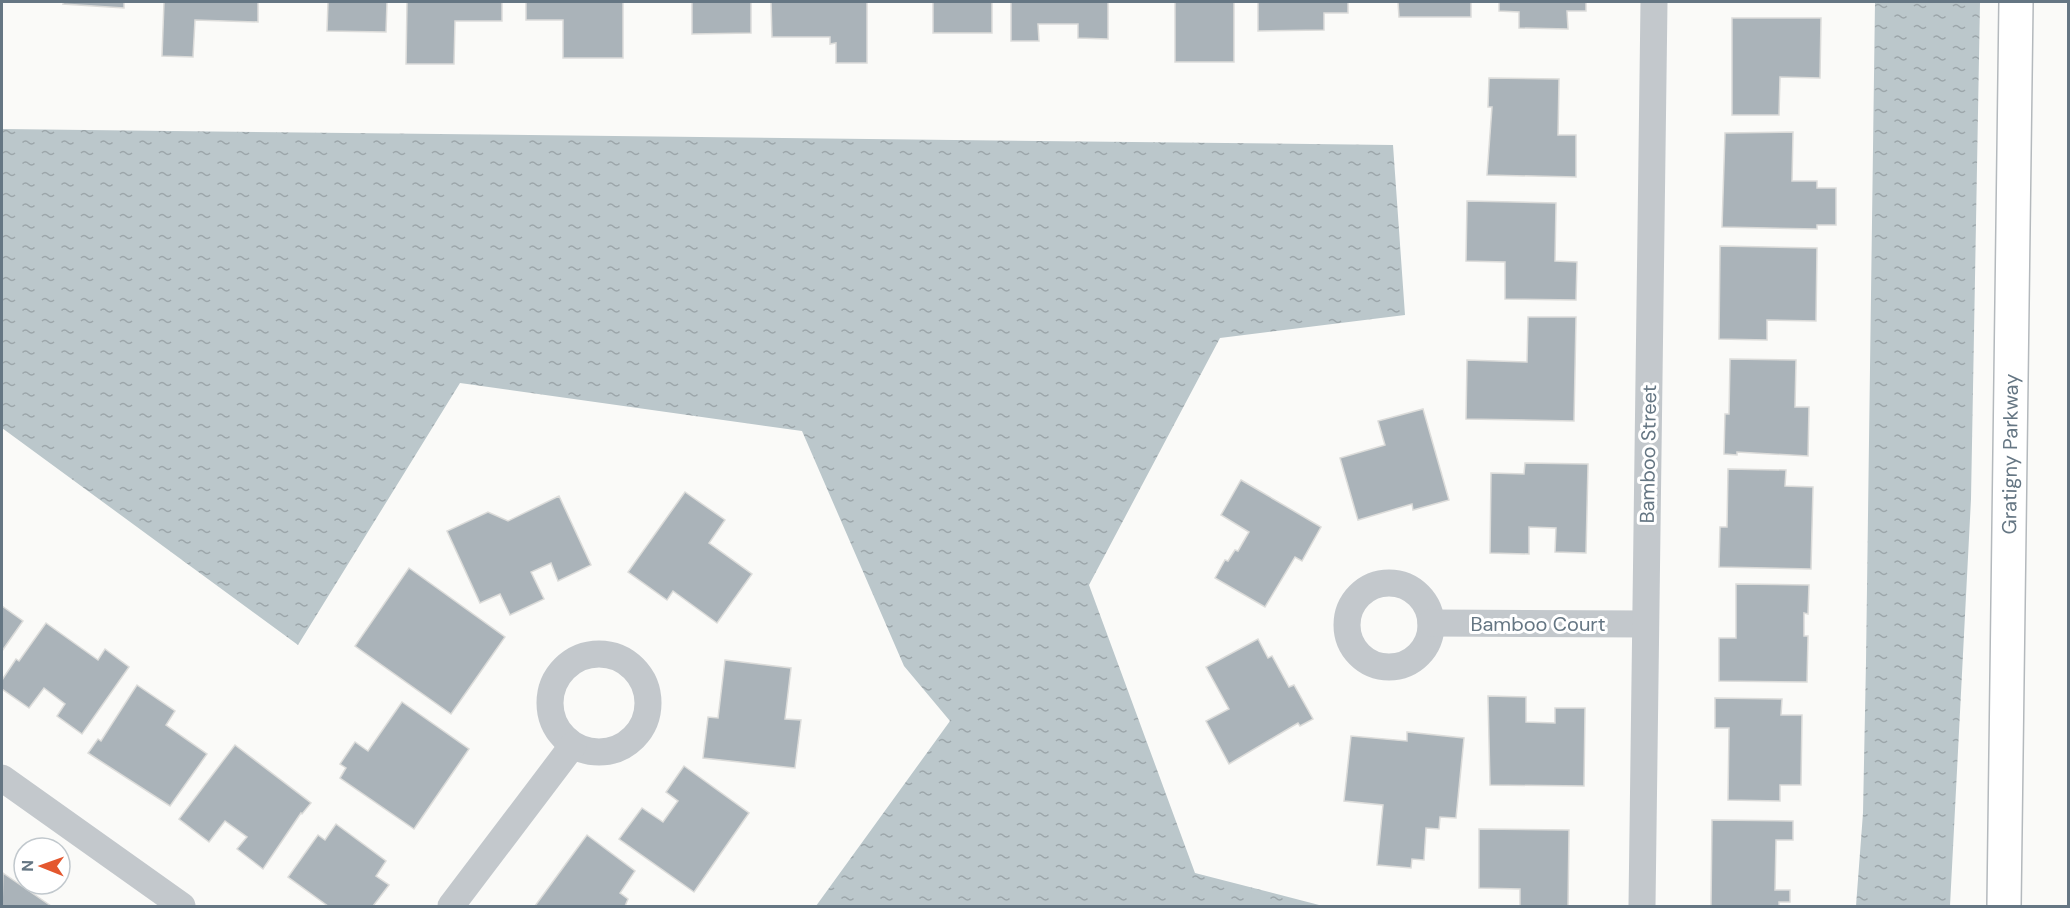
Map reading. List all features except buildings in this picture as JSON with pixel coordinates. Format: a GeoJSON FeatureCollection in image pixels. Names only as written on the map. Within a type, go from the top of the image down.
{"type":"FeatureCollection","features":[{"type":"Feature","properties":{"kind":"highway","name":"Gratigny Parkway"},"geometry":{"type":"LineString","coordinates":[[2004,906],[2016,2]]}},
{"type":"Feature","properties":{"kind":"street","name":"Bamboo Street"},"geometry":{"type":"LineString","coordinates":[[1642,906],[1654,2]]}},
{"type":"Feature","properties":{"kind":"street","name":"Bamboo Court"},"geometry":{"type":"LineString","coordinates":[[1431,623],[1645,624]]}},
{"type":"Feature","properties":{"kind":"street"},"geometry":{"type":"LineString","coordinates":[[452,906],[573,745]]}},
{"type":"Feature","properties":{"kind":"street"},"geometry":{"type":"LineString","coordinates":[[2,778],[182,906]]}},
{"type":"Feature","properties":{"kind":"water"},"geometry":{"type":"Polygon","coordinates":[[[1875,2],[1980,2],[1971,499],[1950,906],[1856,906],[1863,813],[1875,2]]]}},
{"type":"Feature","properties":{"kind":"water"},"geometry":{"type":"Polygon","coordinates":[[[2,129],[1393,145],[1405,315],[1220,338],[1089,585],[1195,873],[1323,906],[816,906],[950,721],[904,666],[802,431],[460,383],[298,645],[2,428],[2,129]]]}}]}
